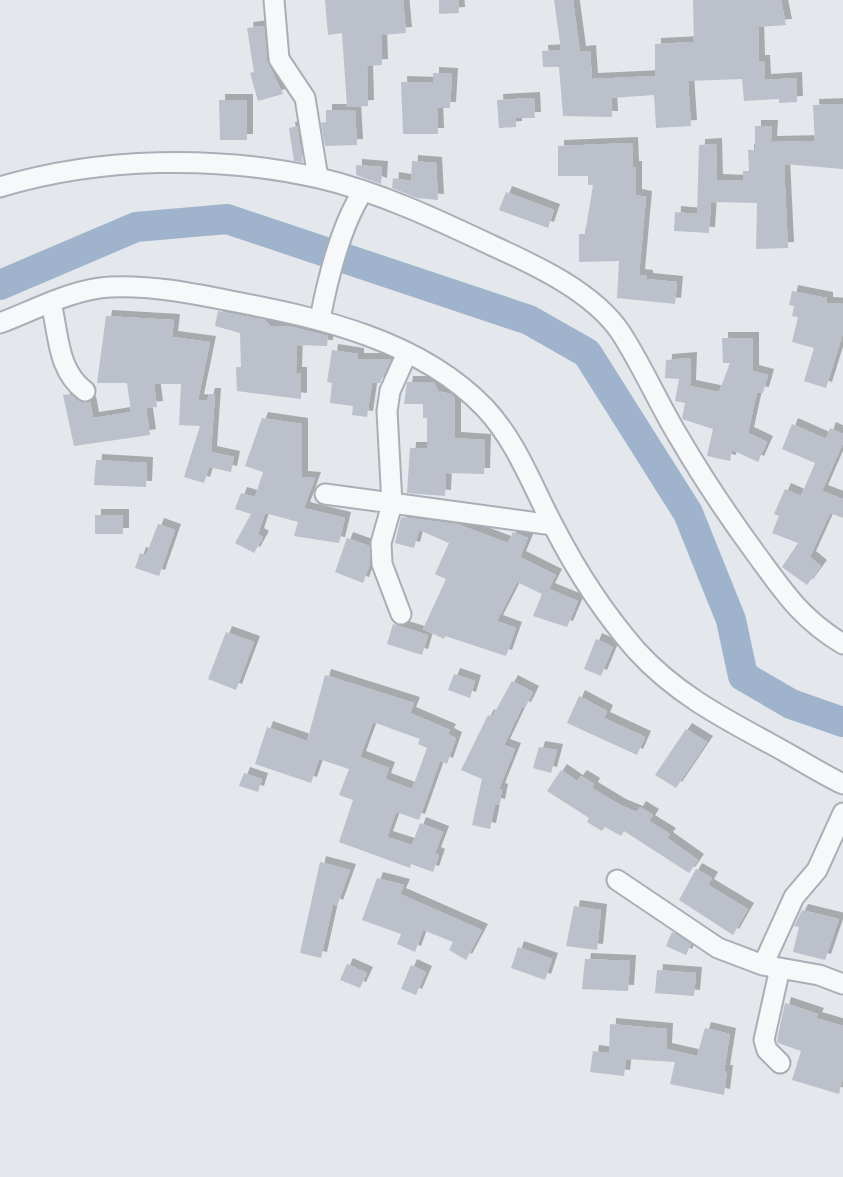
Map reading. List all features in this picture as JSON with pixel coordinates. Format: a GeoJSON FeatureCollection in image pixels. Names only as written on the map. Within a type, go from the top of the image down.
{"type":"FeatureCollection","features":[{"type":"Feature","properties":{"kind":"street"},"geometry":{"type":"LineString","coordinates":[[274,0],[279,59],[305,98],[318,178]]}},
{"type":"Feature","properties":{"kind":"street"},"geometry":{"type":"LineString","coordinates":[[0,187],[62,173],[136,162],[227,166],[318,178],[359,198],[430,217],[537,266],[589,301],[620,331],[680,439],[792,603],[819,629],[843,644]]}},
{"type":"Feature","properties":{"kind":"street"},"geometry":{"type":"LineString","coordinates":[[320,319],[325,292],[359,198]]}},
{"type":"Feature","properties":{"kind":"street"},"geometry":{"type":"LineString","coordinates":[[0,323],[81,291],[137,287],[183,291],[320,319],[407,353],[449,377],[485,408],[517,451],[575,565],[627,639],[681,693],[843,785]]}},
{"type":"Feature","properties":{"kind":"street"},"geometry":{"type":"LineString","coordinates":[[51,303],[64,366],[72,381],[85,391]]}},
{"type":"Feature","properties":{"kind":"street"},"geometry":{"type":"LineString","coordinates":[[401,614],[382,564],[382,532],[391,504],[387,411],[390,391],[407,353]]}},
{"type":"Feature","properties":{"kind":"street"},"geometry":{"type":"LineString","coordinates":[[325,494],[553,525]]}},
{"type":"Feature","properties":{"kind":"street"},"geometry":{"type":"LineString","coordinates":[[780,1063],[766,1049],[764,1040],[772,966],[794,897],[817,870],[843,813]]}},
{"type":"Feature","properties":{"kind":"street"},"geometry":{"type":"LineString","coordinates":[[617,880],[718,948],[772,966],[819,975],[843,984]]}},
{"type":"Feature","properties":{"kind":"building"},"geometry":{"type":"Polygon","coordinates":[[[325,0],[403,0],[406,33],[381,35],[382,65],[367,66],[368,106],[347,107],[342,33],[328,35],[325,0]]]}},
{"type":"Feature","properties":{"kind":"building"},"geometry":{"type":"Polygon","coordinates":[[[439,0],[458,0],[459,13],[439,14],[439,0]]]}},
{"type":"Feature","properties":{"kind":"building"},"geometry":{"type":"Polygon","coordinates":[[[554,0],[573,0],[580,52],[590,51],[592,79],[655,76],[655,44],[694,42],[693,0],[781,0],[786,25],[758,27],[759,61],[764,61],[765,80],[796,78],[797,102],[779,103],[779,99],[744,101],[742,79],[688,81],[691,126],[656,128],[654,95],[611,98],[612,117],[563,116],[559,67],[543,67],[542,51],[561,50],[554,0]]]}},
{"type":"Feature","properties":{"kind":"building"},"geometry":{"type":"Polygon","coordinates":[[[264,26],[267,61],[283,94],[258,101],[250,73],[254,72],[247,28],[264,26]]]}},
{"type":"Feature","properties":{"kind":"building"},"geometry":{"type":"Polygon","coordinates":[[[433,73],[452,74],[450,108],[437,108],[438,134],[403,134],[401,82],[433,83],[433,73]]]}},
{"type":"Feature","properties":{"kind":"building"},"geometry":{"type":"Polygon","coordinates":[[[534,98],[535,118],[516,118],[516,127],[499,128],[497,100],[534,98]]]}},
{"type":"Feature","properties":{"kind":"building"},"geometry":{"type":"Polygon","coordinates":[[[219,100],[247,100],[247,140],[220,140],[219,100]]]}},
{"type":"Feature","properties":{"kind":"building"},"geometry":{"type":"Polygon","coordinates":[[[843,104],[843,169],[784,164],[788,248],[756,249],[757,203],[711,202],[709,233],[674,231],[675,212],[697,214],[699,145],[716,144],[717,180],[743,181],[743,171],[749,171],[748,150],[755,150],[755,126],[772,126],[771,142],[815,141],[813,105],[843,104]]]}},
{"type":"Feature","properties":{"kind":"building"},"geometry":{"type":"Polygon","coordinates":[[[326,110],[355,110],[357,145],[325,146],[321,123],[326,122],[326,110]]]}},
{"type":"Feature","properties":{"kind":"building"},"geometry":{"type":"Polygon","coordinates":[[[297,126],[303,162],[294,161],[289,128],[297,126]]]}},
{"type":"Feature","properties":{"kind":"building"},"geometry":{"type":"Polygon","coordinates":[[[632,143],[633,167],[636,167],[636,195],[646,197],[639,275],[647,276],[647,279],[677,282],[675,304],[617,298],[619,261],[579,262],[579,234],[585,234],[593,185],[588,185],[588,176],[558,176],[558,146],[632,143]]]}},
{"type":"Feature","properties":{"kind":"building"},"geometry":{"type":"Polygon","coordinates":[[[412,161],[436,163],[438,200],[417,198],[392,188],[393,178],[411,181],[412,161]]]}},
{"type":"Feature","properties":{"kind":"building"},"geometry":{"type":"Polygon","coordinates":[[[356,165],[382,167],[381,184],[356,175],[356,165]]]}},
{"type":"Feature","properties":{"kind":"building"},"geometry":{"type":"Polygon","coordinates":[[[506,192],[554,210],[548,228],[499,210],[506,192]]]}},
{"type":"Feature","properties":{"kind":"building"},"geometry":{"type":"Polygon","coordinates":[[[792,291],[827,298],[827,303],[843,304],[843,333],[826,388],[804,381],[814,348],[792,342],[798,317],[792,316],[794,306],[789,305],[792,291]]]}},
{"type":"Feature","properties":{"kind":"building"},"geometry":{"type":"Polygon","coordinates":[[[218,311],[265,320],[270,326],[293,327],[328,336],[327,346],[297,345],[296,373],[301,373],[301,399],[237,391],[236,367],[241,367],[240,333],[215,326],[218,311]]]}},
{"type":"Feature","properties":{"kind":"building"},"geometry":{"type":"Polygon","coordinates":[[[106,316],[174,320],[172,337],[210,342],[198,400],[207,401],[209,394],[215,394],[211,452],[234,457],[231,472],[209,467],[204,483],[184,477],[200,426],[179,425],[181,384],[154,384],[157,407],[146,408],[150,435],[74,446],[63,395],[70,394],[82,403],[90,402],[93,418],[131,412],[127,383],[97,383],[106,316]]]}},
{"type":"Feature","properties":{"kind":"building"},"geometry":{"type":"Polygon","coordinates":[[[722,338],[753,338],[753,371],[768,375],[763,393],[757,392],[748,433],[767,442],[758,462],[732,450],[730,461],[707,456],[713,429],[682,419],[685,403],[675,401],[679,379],[665,378],[666,360],[691,358],[690,386],[719,392],[730,363],[723,363],[722,338]]]}},
{"type":"Feature","properties":{"kind":"building"},"geometry":{"type":"Polygon","coordinates":[[[332,350],[358,354],[358,359],[391,359],[380,383],[372,383],[367,417],[352,415],[353,406],[330,403],[332,383],[327,382],[332,350]]]}},
{"type":"Feature","properties":{"kind":"building"},"geometry":{"type":"Polygon","coordinates":[[[407,382],[434,382],[438,391],[451,394],[455,398],[455,438],[485,440],[484,474],[446,473],[445,496],[407,493],[410,448],[427,448],[427,418],[423,418],[423,404],[404,404],[407,382]]]}},
{"type":"Feature","properties":{"kind":"building"},"geometry":{"type":"Polygon","coordinates":[[[262,418],[302,424],[302,477],[315,478],[304,508],[345,518],[339,543],[294,536],[298,522],[265,513],[258,534],[263,537],[254,553],[235,543],[251,514],[235,509],[241,493],[255,497],[263,472],[245,466],[262,418]]]}},
{"type":"Feature","properties":{"kind":"building"},"geometry":{"type":"Polygon","coordinates":[[[792,424],[826,439],[830,428],[843,434],[843,443],[822,491],[843,499],[843,518],[830,513],[810,557],[821,566],[807,585],[782,567],[798,543],[772,533],[779,516],[774,514],[785,489],[801,496],[815,463],[782,449],[792,424]]]}},
{"type":"Feature","properties":{"kind":"building"},"geometry":{"type":"Polygon","coordinates":[[[96,460],[147,463],[146,487],[94,485],[96,460]]]}},
{"type":"Feature","properties":{"kind":"building"},"geometry":{"type":"Polygon","coordinates":[[[95,515],[123,515],[123,534],[95,534],[95,515]]]}},
{"type":"Feature","properties":{"kind":"building"},"geometry":{"type":"Polygon","coordinates":[[[401,517],[457,524],[508,543],[513,532],[528,538],[520,557],[556,575],[549,589],[578,601],[567,627],[533,616],[542,594],[517,582],[497,621],[516,628],[506,656],[445,636],[444,639],[423,629],[446,579],[435,574],[449,543],[419,530],[414,548],[395,543],[401,517]]]}},
{"type":"Feature","properties":{"kind":"building"},"geometry":{"type":"Polygon","coordinates":[[[158,524],[175,530],[159,576],[135,568],[140,553],[146,555],[158,524]]]}},
{"type":"Feature","properties":{"kind":"building"},"geometry":{"type":"Polygon","coordinates":[[[347,538],[369,546],[370,564],[363,583],[335,572],[347,538]]]}},
{"type":"Feature","properties":{"kind":"building"},"geometry":{"type":"Polygon","coordinates":[[[393,624],[428,635],[422,655],[387,644],[393,624]]]}},
{"type":"Feature","properties":{"kind":"building"},"geometry":{"type":"Polygon","coordinates":[[[226,632],[254,642],[236,690],[208,679],[226,632]]]}},
{"type":"Feature","properties":{"kind":"building"},"geometry":{"type":"Polygon","coordinates":[[[596,639],[613,647],[601,676],[584,669],[596,639]]]}},
{"type":"Feature","properties":{"kind":"building"},"geometry":{"type":"Polygon","coordinates":[[[454,674],[475,681],[470,698],[448,690],[454,674]]]}},
{"type":"Feature","properties":{"kind":"building"},"geometry":{"type":"Polygon","coordinates":[[[325,675],[414,703],[410,713],[450,730],[448,734],[456,738],[447,764],[440,761],[419,820],[396,812],[387,837],[412,845],[420,823],[443,832],[435,853],[439,855],[433,872],[411,864],[410,868],[339,842],[353,800],[339,795],[349,769],[319,759],[311,783],[255,764],[267,727],[307,741],[325,675]],[[373,722],[360,757],[389,768],[385,779],[412,789],[427,748],[418,744],[420,739],[373,722]]]}},
{"type":"Feature","properties":{"kind":"building"},"geometry":{"type":"Polygon","coordinates":[[[512,681],[533,692],[525,708],[522,707],[504,745],[515,749],[499,789],[502,790],[499,805],[495,804],[490,829],[472,825],[482,779],[461,770],[488,715],[492,717],[512,681]]]}},
{"type":"Feature","properties":{"kind":"building"},"geometry":{"type":"Polygon","coordinates":[[[579,696],[607,711],[604,718],[645,737],[637,755],[567,723],[579,696]]]}},
{"type":"Feature","properties":{"kind":"building"},"geometry":{"type":"Polygon","coordinates":[[[686,729],[707,742],[676,788],[655,775],[686,729]]]}},
{"type":"Feature","properties":{"kind":"building"},"geometry":{"type":"Polygon","coordinates":[[[539,747],[557,750],[551,773],[533,768],[539,747]]]}},
{"type":"Feature","properties":{"kind":"building"},"geometry":{"type":"Polygon","coordinates":[[[561,770],[577,781],[581,776],[594,784],[592,788],[620,805],[637,812],[640,807],[653,815],[649,821],[670,834],[667,838],[698,860],[689,873],[624,831],[621,836],[605,827],[602,831],[587,822],[589,818],[547,791],[561,770]]]}},
{"type":"Feature","properties":{"kind":"building"},"geometry":{"type":"Polygon","coordinates":[[[244,773],[262,779],[258,792],[239,786],[244,773]]]}},
{"type":"Feature","properties":{"kind":"building"},"geometry":{"type":"Polygon","coordinates":[[[320,862],[350,870],[337,906],[333,904],[321,958],[300,953],[320,862]]]}},
{"type":"Feature","properties":{"kind":"building"},"geometry":{"type":"Polygon","coordinates":[[[696,869],[712,878],[708,885],[748,909],[733,935],[679,900],[696,869]]]}},
{"type":"Feature","properties":{"kind":"building"},"geometry":{"type":"Polygon","coordinates":[[[377,878],[404,885],[400,894],[482,930],[466,960],[449,950],[453,942],[423,930],[415,952],[397,944],[401,934],[362,920],[377,878]]]}},
{"type":"Feature","properties":{"kind":"building"},"geometry":{"type":"Polygon","coordinates":[[[574,906],[601,910],[597,950],[566,946],[574,906]]]}},
{"type":"Feature","properties":{"kind":"building"},"geometry":{"type":"Polygon","coordinates":[[[802,910],[839,919],[825,960],[793,952],[799,927],[794,926],[802,910]]]}},
{"type":"Feature","properties":{"kind":"building"},"geometry":{"type":"Polygon","coordinates":[[[672,932],[691,944],[686,955],[666,946],[672,932]]]}},
{"type":"Feature","properties":{"kind":"building"},"geometry":{"type":"Polygon","coordinates":[[[518,947],[552,959],[545,980],[511,968],[518,947]]]}},
{"type":"Feature","properties":{"kind":"building"},"geometry":{"type":"Polygon","coordinates":[[[585,959],[630,961],[628,991],[582,989],[585,959]]]}},
{"type":"Feature","properties":{"kind":"building"},"geometry":{"type":"Polygon","coordinates":[[[347,964],[367,973],[360,988],[340,980],[347,964]]]}},
{"type":"Feature","properties":{"kind":"building"},"geometry":{"type":"Polygon","coordinates":[[[411,965],[426,972],[416,995],[401,989],[411,965]]]}},
{"type":"Feature","properties":{"kind":"building"},"geometry":{"type":"Polygon","coordinates":[[[657,970],[696,973],[694,996],[655,993],[657,970]]]}},
{"type":"Feature","properties":{"kind":"building"},"geometry":{"type":"Polygon","coordinates":[[[785,1003],[818,1014],[816,1018],[843,1026],[843,1078],[839,1094],[792,1080],[801,1051],[778,1043],[777,1040],[785,1003]]]}},
{"type":"Feature","properties":{"kind":"building"},"geometry":{"type":"Polygon","coordinates":[[[610,1024],[667,1029],[666,1049],[697,1056],[705,1028],[730,1034],[724,1071],[727,1071],[724,1095],[670,1084],[675,1062],[626,1059],[624,1076],[590,1072],[593,1051],[609,1053],[610,1024]]]}},
{"type":"Feature","properties":{"kind":"waterway"},"geometry":{"type":"LineString","coordinates":[[0,285],[136,227],[227,219],[529,320],[587,353],[688,513],[731,620],[743,676],[791,704],[843,722]]}}]}
